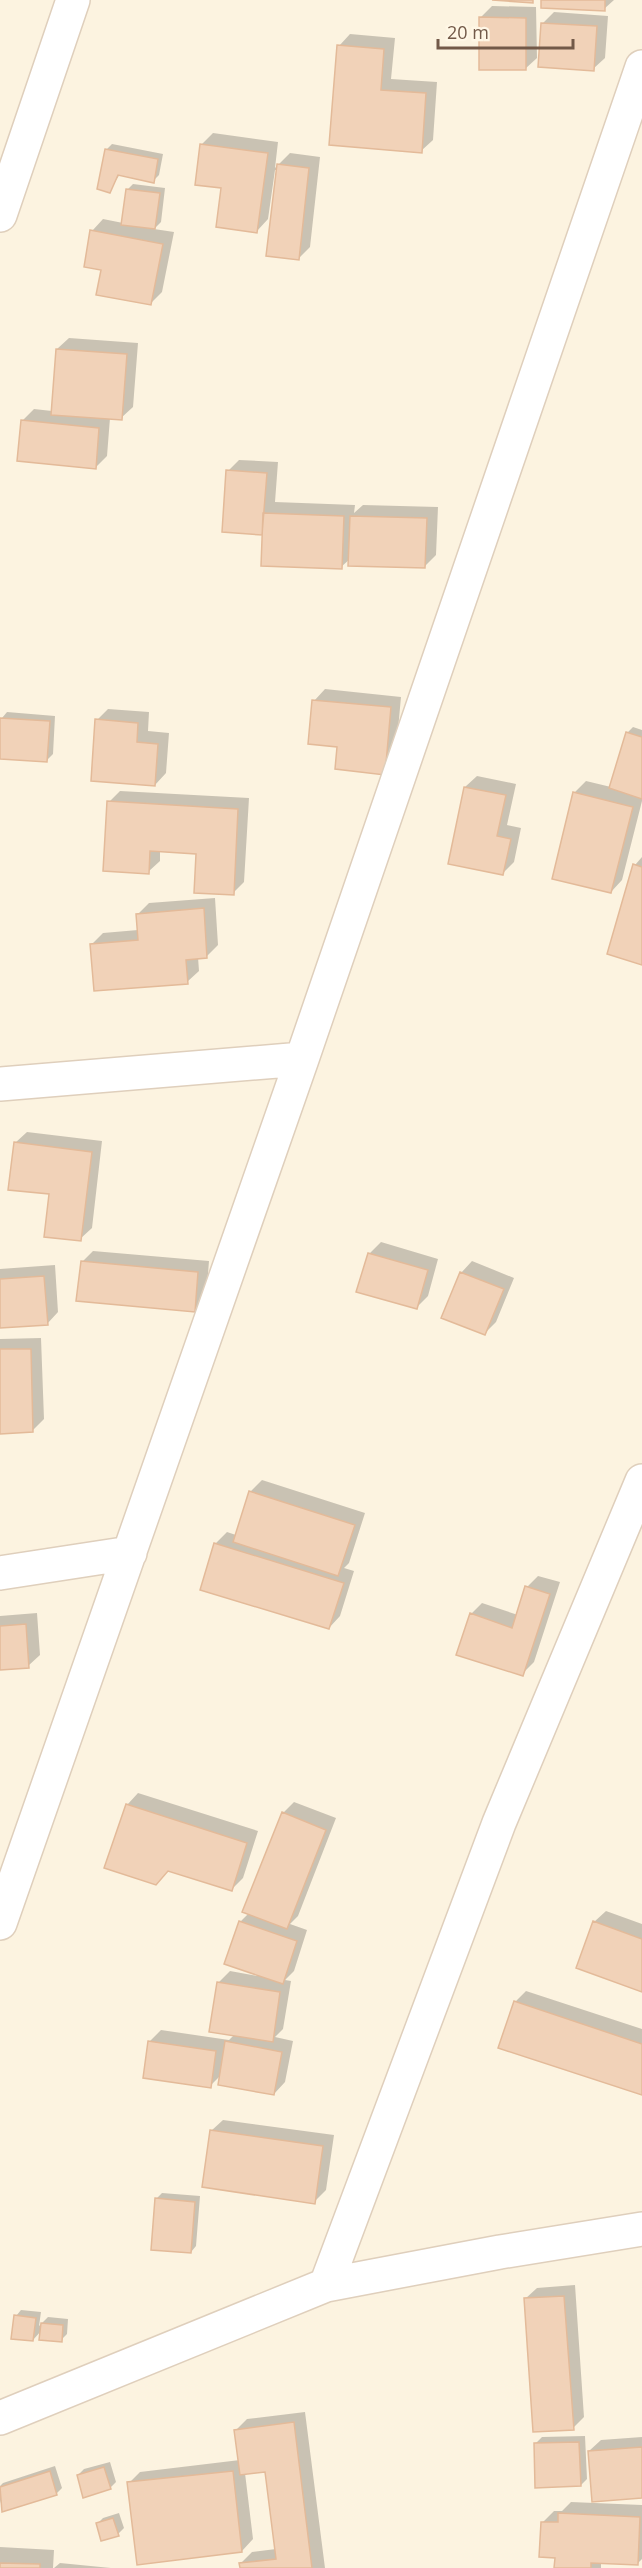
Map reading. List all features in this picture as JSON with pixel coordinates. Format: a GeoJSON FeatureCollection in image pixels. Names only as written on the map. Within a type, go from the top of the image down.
{"type":"FeatureCollection","features":[{"type":"Feature","properties":{"kind":"street"},"geometry":{"type":"LineString","coordinates":[[0,215],[74,0]]}},
{"type":"Feature","properties":{"kind":"street"},"geometry":{"type":"LineString","coordinates":[[0,1923],[302,1059],[642,67]]}},
{"type":"Feature","properties":{"kind":"street"},"geometry":{"type":"LineString","coordinates":[[0,1084],[302,1059]]}},
{"type":"Feature","properties":{"kind":"street"},"geometry":{"type":"LineString","coordinates":[[326,2286],[499,1823],[642,1481]]}},
{"type":"Feature","properties":{"kind":"street"},"geometry":{"type":"LineString","coordinates":[[0,1573],[130,1553]]}},
{"type":"Feature","properties":{"kind":"street"},"geometry":{"type":"LineString","coordinates":[[0,2418],[326,2286],[500,2252],[642,2229]]}},
{"type":"Feature","properties":{"kind":"building"},"geometry":{"type":"Polygon","coordinates":[[[492,0],[533,0],[533,3],[492,0]]]}},
{"type":"Feature","properties":{"kind":"building"},"geometry":{"type":"Polygon","coordinates":[[[541,0],[605,0],[605,11],[541,8],[541,0]]]}},
{"type":"Feature","properties":{"kind":"building"},"geometry":{"type":"Polygon","coordinates":[[[479,17],[526,18],[526,70],[479,70],[479,17]]]}},
{"type":"Feature","properties":{"kind":"building"},"geometry":{"type":"Polygon","coordinates":[[[541,23],[597,26],[594,71],[538,67],[541,23]]]}},
{"type":"Feature","properties":{"kind":"building"},"geometry":{"type":"Polygon","coordinates":[[[337,45],[384,49],[381,90],[426,93],[422,153],[329,145],[337,45]]]}},
{"type":"Feature","properties":{"kind":"building"},"geometry":{"type":"Polygon","coordinates":[[[200,144],[268,153],[257,233],[216,227],[221,188],[195,185],[200,144]]]}},
{"type":"Feature","properties":{"kind":"building"},"geometry":{"type":"Polygon","coordinates":[[[105,149],[158,159],[154,183],[118,175],[110,193],[97,189],[105,149]]]}},
{"type":"Feature","properties":{"kind":"building"},"geometry":{"type":"Polygon","coordinates":[[[277,164],[309,168],[299,260],[266,256],[277,164]]]}},
{"type":"Feature","properties":{"kind":"building"},"geometry":{"type":"Polygon","coordinates":[[[126,189],[160,193],[155,229],[121,225],[126,189]]]}},
{"type":"Feature","properties":{"kind":"building"},"geometry":{"type":"Polygon","coordinates":[[[90,230],[163,244],[151,305],[96,295],[101,270],[84,267],[90,230]]]}},
{"type":"Feature","properties":{"kind":"building"},"geometry":{"type":"Polygon","coordinates":[[[56,349],[127,354],[122,420],[51,415],[56,349]]]}},
{"type":"Feature","properties":{"kind":"building"},"geometry":{"type":"Polygon","coordinates":[[[21,420],[99,428],[96,469],[17,461],[21,420]]]}},
{"type":"Feature","properties":{"kind":"building"},"geometry":{"type":"Polygon","coordinates":[[[226,470],[267,473],[262,535],[222,532],[226,470]]]}},
{"type":"Feature","properties":{"kind":"building"},"geometry":{"type":"Polygon","coordinates":[[[263,513],[344,516],[342,569],[261,566],[263,513]]]}},
{"type":"Feature","properties":{"kind":"building"},"geometry":{"type":"Polygon","coordinates":[[[350,516],[427,518],[425,568],[348,566],[350,516]]]}},
{"type":"Feature","properties":{"kind":"building"},"geometry":{"type":"Polygon","coordinates":[[[312,700],[391,707],[385,775],[335,769],[337,747],[308,744],[312,700]]]}},
{"type":"Feature","properties":{"kind":"building"},"geometry":{"type":"Polygon","coordinates":[[[0,718],[50,721],[47,762],[0,759],[0,718]]]}},
{"type":"Feature","properties":{"kind":"building"},"geometry":{"type":"Polygon","coordinates":[[[95,719],[138,723],[137,742],[158,744],[155,786],[91,781],[95,719]]]}},
{"type":"Feature","properties":{"kind":"building"},"geometry":{"type":"Polygon","coordinates":[[[626,732],[642,737],[642,799],[609,788],[626,732]]]}},
{"type":"Feature","properties":{"kind":"building"},"geometry":{"type":"Polygon","coordinates":[[[464,787],[506,795],[497,836],[511,839],[503,875],[448,864],[464,787]]]}},
{"type":"Feature","properties":{"kind":"building"},"geometry":{"type":"Polygon","coordinates":[[[573,792],[633,807],[611,893],[552,879],[573,792]]]}},
{"type":"Feature","properties":{"kind":"building"},"geometry":{"type":"Polygon","coordinates":[[[107,801],[238,809],[234,895],[194,893],[196,854],[150,851],[149,874],[103,871],[107,801]]]}},
{"type":"Feature","properties":{"kind":"building"},"geometry":{"type":"Polygon","coordinates":[[[633,864],[642,867],[642,965],[607,954],[633,864]]]}},
{"type":"Feature","properties":{"kind":"building"},"geometry":{"type":"Polygon","coordinates":[[[204,908],[207,958],[186,960],[188,984],[94,991],[90,944],[138,940],[136,914],[204,908]]]}},
{"type":"Feature","properties":{"kind":"building"},"geometry":{"type":"Polygon","coordinates":[[[14,1142],[92,1152],[81,1241],[44,1237],[49,1194],[8,1190],[14,1142]]]}},
{"type":"Feature","properties":{"kind":"building"},"geometry":{"type":"Polygon","coordinates":[[[368,1253],[428,1270],[417,1309],[356,1292],[368,1253]]]}},
{"type":"Feature","properties":{"kind":"building"},"geometry":{"type":"Polygon","coordinates":[[[81,1261],[198,1272],[195,1312],[76,1301],[81,1261]]]}},
{"type":"Feature","properties":{"kind":"building"},"geometry":{"type":"Polygon","coordinates":[[[460,1272],[504,1289],[485,1335],[441,1318],[460,1272]]]}},
{"type":"Feature","properties":{"kind":"building"},"geometry":{"type":"Polygon","coordinates":[[[44,1276],[48,1325],[0,1328],[0,1279],[44,1276]]]}},
{"type":"Feature","properties":{"kind":"building"},"geometry":{"type":"Polygon","coordinates":[[[0,1349],[31,1349],[33,1432],[0,1434],[0,1349]]]}},
{"type":"Feature","properties":{"kind":"building"},"geometry":{"type":"Polygon","coordinates":[[[249,1491],[355,1525],[338,1576],[233,1542],[249,1491]]]}},
{"type":"Feature","properties":{"kind":"building"},"geometry":{"type":"Polygon","coordinates":[[[214,1543],[344,1583],[329,1629],[200,1590],[214,1543]]]}},
{"type":"Feature","properties":{"kind":"building"},"geometry":{"type":"Polygon","coordinates":[[[525,1586],[550,1594],[523,1676],[456,1655],[470,1613],[512,1628],[525,1586]]]}},
{"type":"Feature","properties":{"kind":"building"},"geometry":{"type":"Polygon","coordinates":[[[26,1624],[29,1668],[0,1670],[0,1626],[26,1624]]]}},
{"type":"Feature","properties":{"kind":"building"},"geometry":{"type":"Polygon","coordinates":[[[126,1804],[247,1843],[232,1891],[168,1871],[156,1885],[104,1868],[126,1804]]]}},
{"type":"Feature","properties":{"kind":"building"},"geometry":{"type":"Polygon","coordinates":[[[282,1812],[326,1830],[287,1929],[242,1912],[282,1812]]]}},
{"type":"Feature","properties":{"kind":"building"},"geometry":{"type":"Polygon","coordinates":[[[239,1921],[297,1941],[283,1984],[224,1964],[239,1921]]]}},
{"type":"Feature","properties":{"kind":"building"},"geometry":{"type":"Polygon","coordinates":[[[593,1921],[642,1939],[642,1992],[576,1968],[593,1921]]]}},
{"type":"Feature","properties":{"kind":"building"},"geometry":{"type":"Polygon","coordinates":[[[217,1982],[280,1992],[273,2042],[209,2032],[217,1982]]]}},
{"type":"Feature","properties":{"kind":"building"},"geometry":{"type":"Polygon","coordinates":[[[514,2001],[642,2044],[642,2095],[498,2048],[514,2001]]]}},
{"type":"Feature","properties":{"kind":"building"},"geometry":{"type":"Polygon","coordinates":[[[148,2041],[216,2051],[211,2088],[143,2078],[148,2041]]]}},
{"type":"Feature","properties":{"kind":"building"},"geometry":{"type":"Polygon","coordinates":[[[225,2041],[282,2052],[274,2095],[218,2085],[225,2041]]]}},
{"type":"Feature","properties":{"kind":"building"},"geometry":{"type":"Polygon","coordinates":[[[210,2130],[323,2146],[315,2204],[202,2187],[210,2130]]]}},
{"type":"Feature","properties":{"kind":"building"},"geometry":{"type":"Polygon","coordinates":[[[155,2198],[195,2202],[191,2253],[151,2250],[155,2198]]]}},
{"type":"Feature","properties":{"kind":"building"},"geometry":{"type":"Polygon","coordinates":[[[564,2296],[574,2430],[533,2432],[524,2298],[564,2296]]]}},
{"type":"Feature","properties":{"kind":"building"},"geometry":{"type":"Polygon","coordinates":[[[14,2315],[36,2318],[33,2341],[11,2339],[14,2315]]]}},
{"type":"Feature","properties":{"kind":"building"},"geometry":{"type":"Polygon","coordinates":[[[41,2323],[63,2325],[62,2342],[39,2340],[41,2323]]]}},
{"type":"Feature","properties":{"kind":"building"},"geometry":{"type":"Polygon","coordinates":[[[294,2422],[312,2568],[240,2568],[239,2563],[276,2559],[265,2472],[240,2475],[234,2430],[294,2422]]]}},
{"type":"Feature","properties":{"kind":"building"},"geometry":{"type":"Polygon","coordinates":[[[579,2442],[581,2486],[535,2488],[534,2443],[579,2442]]]}},
{"type":"Feature","properties":{"kind":"building"},"geometry":{"type":"Polygon","coordinates":[[[642,2447],[642,2498],[592,2502],[588,2451],[642,2447]]]}},
{"type":"Feature","properties":{"kind":"building"},"geometry":{"type":"Polygon","coordinates":[[[104,2467],[111,2489],[83,2498],[77,2475],[104,2467]]]}},
{"type":"Feature","properties":{"kind":"building"},"geometry":{"type":"Polygon","coordinates":[[[50,2471],[57,2495],[2,2512],[0,2487],[50,2471]]]}},
{"type":"Feature","properties":{"kind":"building"},"geometry":{"type":"Polygon","coordinates":[[[233,2471],[242,2552],[137,2565],[127,2482],[233,2471]]]}},
{"type":"Feature","properties":{"kind":"building"},"geometry":{"type":"Polygon","coordinates":[[[558,2513],[640,2517],[638,2565],[591,2563],[591,2568],[554,2568],[555,2558],[539,2557],[541,2522],[558,2522],[558,2513]]]}},
{"type":"Feature","properties":{"kind":"building"},"geometry":{"type":"Polygon","coordinates":[[[113,2518],[119,2536],[101,2541],[96,2523],[113,2518]]]}},
{"type":"Feature","properties":{"kind":"building"},"geometry":{"type":"Polygon","coordinates":[[[0,2563],[40,2564],[40,2568],[0,2568],[0,2563]]]}}]}
